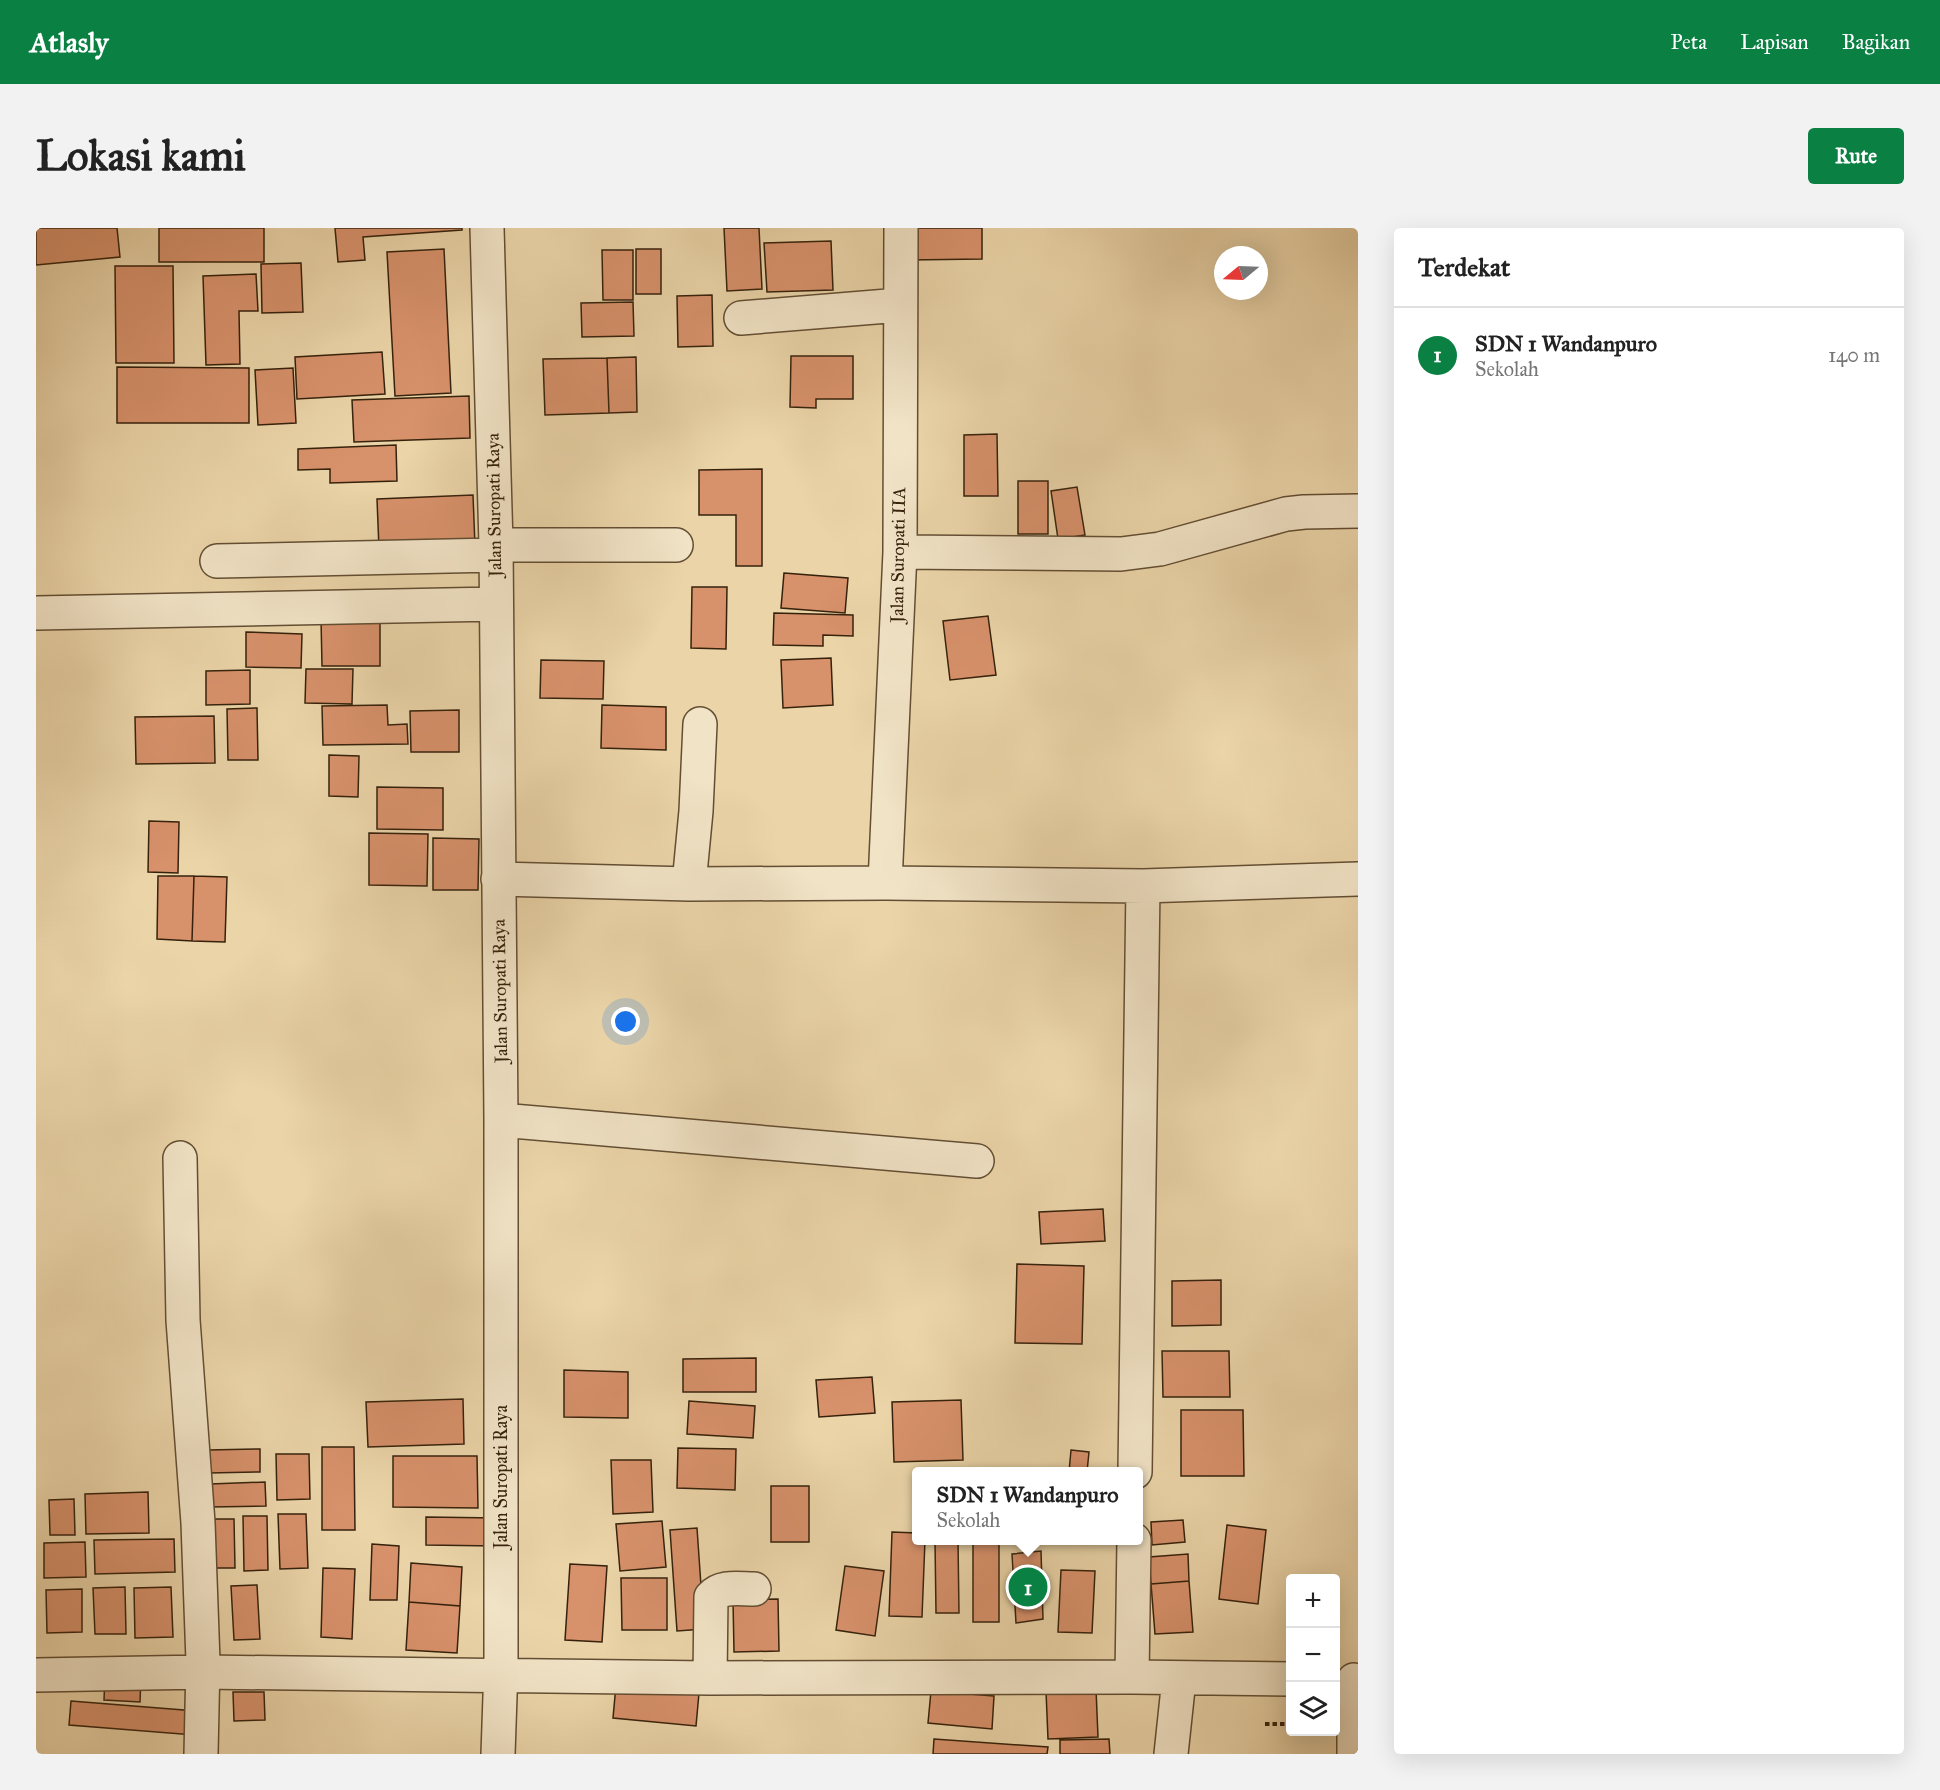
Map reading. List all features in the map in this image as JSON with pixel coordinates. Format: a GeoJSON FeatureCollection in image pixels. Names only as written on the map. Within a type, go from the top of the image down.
{"type":"FeatureCollection","features":[{"type":"Feature","properties":{"kind":"street","name":"Jalan Suropati Raya"},"geometry":{"type":"LineString","coordinates":[[487,228],[496,550],[501,1120],[501,1676],[498,1754]]}},
{"type":"Feature","properties":{"kind":"street","name":"Jalan Suropati IIA"},"geometry":{"type":"LineString","coordinates":[[885,883],[900,552],[901,228]]}},
{"type":"Feature","properties":{"kind":"street"},"geometry":{"type":"LineString","coordinates":[[741,318],[900,305]]}},
{"type":"Feature","properties":{"kind":"street"},"geometry":{"type":"LineString","coordinates":[[900,552],[1121,554],[1160,549],[1286,514],[1358,511]]}},
{"type":"Feature","properties":{"kind":"street"},"geometry":{"type":"LineString","coordinates":[[217,561],[676,545]]}},
{"type":"Feature","properties":{"kind":"street"},"geometry":{"type":"LineString","coordinates":[[36,613],[496,604]]}},
{"type":"Feature","properties":{"kind":"street"},"geometry":{"type":"LineString","coordinates":[[689,884],[696,811],[700,724]]}},
{"type":"Feature","properties":{"kind":"street"},"geometry":{"type":"LineString","coordinates":[[498,879],[689,884],[885,883],[1143,886],[1358,879]]}},
{"type":"Feature","properties":{"kind":"street"},"geometry":{"type":"LineString","coordinates":[[1135,1467],[1143,886]]}},
{"type":"Feature","properties":{"kind":"street"},"geometry":{"type":"LineString","coordinates":[[501,1120],[977,1161]]}},
{"type":"Feature","properties":{"kind":"street"},"geometry":{"type":"LineString","coordinates":[[180,1158],[183,1320],[198,1522],[203,1672],[201,1754]]}},
{"type":"Feature","properties":{"kind":"street"},"geometry":{"type":"LineString","coordinates":[[1132,1677],[1134,1545]]}},
{"type":"Feature","properties":{"kind":"street"},"geometry":{"type":"LineString","coordinates":[[710,1678],[711,1597],[716,1591],[725,1589],[754,1589]]}},
{"type":"Feature","properties":{"kind":"street"},"geometry":{"type":"LineString","coordinates":[[36,1675],[203,1672],[710,1678],[1286,1679]]}},
{"type":"Feature","properties":{"kind":"street"},"geometry":{"type":"LineString","coordinates":[[1171,1754],[1179,1679]]}},
{"type":"Feature","properties":{"kind":"street"},"geometry":{"type":"LineString","coordinates":[[1349,1680],[1354,1754]]}},
{"type":"Feature","properties":{"kind":"path"},"geometry":{"type":"LineString","coordinates":[[1265,1724],[1286,1724]]}},
{"type":"Feature","properties":{"kind":"building"},"geometry":{"type":"Polygon","coordinates":[[[36,228],[117,228],[120,257],[36,265],[36,228]]]}},
{"type":"Feature","properties":{"kind":"building"},"geometry":{"type":"Polygon","coordinates":[[[159,228],[264,228],[264,262],[159,262],[159,228]]]}},
{"type":"Feature","properties":{"kind":"building"},"geometry":{"type":"Polygon","coordinates":[[[335,228],[462,228],[462,230],[363,237],[365,260],[338,262],[335,228]]]}},
{"type":"Feature","properties":{"kind":"building"},"geometry":{"type":"Polygon","coordinates":[[[724,228],[759,228],[762,289],[727,291],[724,228]]]}},
{"type":"Feature","properties":{"kind":"building"},"geometry":{"type":"Polygon","coordinates":[[[908,228],[982,228],[982,259],[908,260],[908,228]]]}},
{"type":"Feature","properties":{"kind":"building"},"geometry":{"type":"Polygon","coordinates":[[[831,241],[833,290],[767,292],[764,243],[831,241]]]}},
{"type":"Feature","properties":{"kind":"building"},"geometry":{"type":"Polygon","coordinates":[[[444,249],[451,393],[395,396],[387,252],[444,249]]]}},
{"type":"Feature","properties":{"kind":"building"},"geometry":{"type":"Polygon","coordinates":[[[636,249],[661,249],[661,294],[636,294],[636,249]]]}},
{"type":"Feature","properties":{"kind":"building"},"geometry":{"type":"Polygon","coordinates":[[[602,250],[633,250],[633,300],[603,300],[602,250]]]}},
{"type":"Feature","properties":{"kind":"building"},"geometry":{"type":"Polygon","coordinates":[[[301,263],[303,312],[262,313],[261,264],[301,263]]]}},
{"type":"Feature","properties":{"kind":"building"},"geometry":{"type":"Polygon","coordinates":[[[115,266],[173,266],[174,363],[116,363],[115,266]]]}},
{"type":"Feature","properties":{"kind":"building"},"geometry":{"type":"Polygon","coordinates":[[[256,274],[258,311],[239,311],[240,364],[206,365],[203,276],[256,274]]]}},
{"type":"Feature","properties":{"kind":"building"},"geometry":{"type":"Polygon","coordinates":[[[712,295],[713,346],[678,347],[677,296],[712,295]]]}},
{"type":"Feature","properties":{"kind":"building"},"geometry":{"type":"Polygon","coordinates":[[[633,302],[634,336],[582,337],[581,303],[633,302]]]}},
{"type":"Feature","properties":{"kind":"building"},"geometry":{"type":"Polygon","coordinates":[[[382,352],[385,394],[297,399],[295,357],[382,352]]]}},
{"type":"Feature","properties":{"kind":"building"},"geometry":{"type":"Polygon","coordinates":[[[791,356],[853,356],[853,399],[816,399],[816,408],[790,407],[791,356]]]}},
{"type":"Feature","properties":{"kind":"building"},"geometry":{"type":"Polygon","coordinates":[[[636,357],[637,412],[609,413],[607,358],[636,357]]]}},
{"type":"Feature","properties":{"kind":"building"},"geometry":{"type":"Polygon","coordinates":[[[607,358],[609,413],[545,415],[543,359],[607,358]]]}},
{"type":"Feature","properties":{"kind":"building"},"geometry":{"type":"Polygon","coordinates":[[[117,367],[249,368],[249,423],[117,423],[117,367]]]}},
{"type":"Feature","properties":{"kind":"building"},"geometry":{"type":"Polygon","coordinates":[[[293,368],[296,423],[258,425],[255,370],[293,368]]]}},
{"type":"Feature","properties":{"kind":"building"},"geometry":{"type":"Polygon","coordinates":[[[469,396],[470,438],[354,442],[352,400],[469,396]]]}},
{"type":"Feature","properties":{"kind":"building"},"geometry":{"type":"Polygon","coordinates":[[[997,434],[998,496],[964,496],[964,435],[997,434]]]}},
{"type":"Feature","properties":{"kind":"building"},"geometry":{"type":"Polygon","coordinates":[[[396,445],[397,481],[330,483],[330,469],[298,470],[298,449],[396,445]]]}},
{"type":"Feature","properties":{"kind":"building"},"geometry":{"type":"Polygon","coordinates":[[[762,469],[762,566],[736,566],[736,515],[699,515],[699,470],[762,469]]]}},
{"type":"Feature","properties":{"kind":"building"},"geometry":{"type":"Polygon","coordinates":[[[1018,481],[1048,481],[1048,534],[1018,534],[1018,481]]]}},
{"type":"Feature","properties":{"kind":"building"},"geometry":{"type":"Polygon","coordinates":[[[1077,487],[1085,535],[1058,539],[1051,491],[1077,487]]]}},
{"type":"Feature","properties":{"kind":"building"},"geometry":{"type":"Polygon","coordinates":[[[473,495],[475,546],[379,549],[377,499],[473,495]]]}},
{"type":"Feature","properties":{"kind":"building"},"geometry":{"type":"Polygon","coordinates":[[[784,573],[848,578],[845,613],[781,608],[784,573]]]}},
{"type":"Feature","properties":{"kind":"building"},"geometry":{"type":"Polygon","coordinates":[[[692,587],[727,587],[726,649],[691,648],[692,587]]]}},
{"type":"Feature","properties":{"kind":"building"},"geometry":{"type":"Polygon","coordinates":[[[774,613],[853,615],[853,636],[823,635],[823,646],[773,645],[774,613]]]}},
{"type":"Feature","properties":{"kind":"building"},"geometry":{"type":"Polygon","coordinates":[[[988,616],[996,675],[950,680],[943,621],[988,616]]]}},
{"type":"Feature","properties":{"kind":"building"},"geometry":{"type":"Polygon","coordinates":[[[380,618],[380,666],[322,666],[321,619],[380,618]]]}},
{"type":"Feature","properties":{"kind":"building"},"geometry":{"type":"Polygon","coordinates":[[[246,632],[302,634],[301,668],[246,667],[246,632]]]}},
{"type":"Feature","properties":{"kind":"building"},"geometry":{"type":"Polygon","coordinates":[[[831,658],[833,705],[783,708],[781,660],[831,658]]]}},
{"type":"Feature","properties":{"kind":"building"},"geometry":{"type":"Polygon","coordinates":[[[541,660],[604,661],[603,699],[540,698],[541,660]]]}},
{"type":"Feature","properties":{"kind":"building"},"geometry":{"type":"Polygon","coordinates":[[[306,669],[353,669],[352,704],[305,703],[306,669]]]}},
{"type":"Feature","properties":{"kind":"building"},"geometry":{"type":"Polygon","coordinates":[[[250,670],[250,704],[206,705],[206,671],[250,670]]]}},
{"type":"Feature","properties":{"kind":"building"},"geometry":{"type":"Polygon","coordinates":[[[387,705],[388,725],[407,724],[408,744],[323,745],[322,706],[387,705]]]}},
{"type":"Feature","properties":{"kind":"building"},"geometry":{"type":"Polygon","coordinates":[[[602,705],[666,707],[666,750],[601,748],[602,705]]]}},
{"type":"Feature","properties":{"kind":"building"},"geometry":{"type":"Polygon","coordinates":[[[257,708],[258,760],[228,760],[227,709],[257,708]]]}},
{"type":"Feature","properties":{"kind":"building"},"geometry":{"type":"Polygon","coordinates":[[[459,710],[459,752],[411,752],[410,711],[459,710]]]}},
{"type":"Feature","properties":{"kind":"building"},"geometry":{"type":"Polygon","coordinates":[[[214,716],[215,763],[136,764],[135,717],[214,716]]]}},
{"type":"Feature","properties":{"kind":"building"},"geometry":{"type":"Polygon","coordinates":[[[329,755],[359,756],[358,797],[329,796],[329,755]]]}},
{"type":"Feature","properties":{"kind":"building"},"geometry":{"type":"Polygon","coordinates":[[[377,787],[443,788],[443,830],[377,829],[377,787]]]}},
{"type":"Feature","properties":{"kind":"building"},"geometry":{"type":"Polygon","coordinates":[[[149,821],[179,822],[178,873],[148,872],[149,821]]]}},
{"type":"Feature","properties":{"kind":"building"},"geometry":{"type":"Polygon","coordinates":[[[369,833],[428,834],[427,886],[369,885],[369,833]]]}},
{"type":"Feature","properties":{"kind":"building"},"geometry":{"type":"Polygon","coordinates":[[[433,838],[479,839],[478,890],[433,890],[433,838]]]}},
{"type":"Feature","properties":{"kind":"building"},"geometry":{"type":"Polygon","coordinates":[[[158,876],[194,876],[192,941],[157,939],[158,876]]]}},
{"type":"Feature","properties":{"kind":"building"},"geometry":{"type":"Polygon","coordinates":[[[194,876],[227,877],[225,942],[192,941],[194,876]]]}},
{"type":"Feature","properties":{"kind":"building"},"geometry":{"type":"Polygon","coordinates":[[[1103,1209],[1105,1241],[1041,1244],[1039,1212],[1103,1209]]]}},
{"type":"Feature","properties":{"kind":"building"},"geometry":{"type":"Polygon","coordinates":[[[1017,1264],[1084,1266],[1082,1344],[1015,1343],[1017,1264]]]}},
{"type":"Feature","properties":{"kind":"building"},"geometry":{"type":"Polygon","coordinates":[[[1221,1280],[1221,1325],[1172,1326],[1172,1281],[1221,1280]]]}},
{"type":"Feature","properties":{"kind":"building"},"geometry":{"type":"Polygon","coordinates":[[[1162,1351],[1229,1351],[1230,1397],[1163,1397],[1162,1351]]]}},
{"type":"Feature","properties":{"kind":"building"},"geometry":{"type":"Polygon","coordinates":[[[756,1358],[756,1392],[683,1392],[683,1359],[756,1358]]]}},
{"type":"Feature","properties":{"kind":"building"},"geometry":{"type":"Polygon","coordinates":[[[564,1370],[628,1372],[628,1418],[564,1417],[564,1370]]]}},
{"type":"Feature","properties":{"kind":"building"},"geometry":{"type":"Polygon","coordinates":[[[872,1377],[875,1413],[819,1417],[816,1380],[872,1377]]]}},
{"type":"Feature","properties":{"kind":"building"},"geometry":{"type":"Polygon","coordinates":[[[463,1399],[464,1444],[368,1447],[366,1402],[463,1399]]]}},
{"type":"Feature","properties":{"kind":"building"},"geometry":{"type":"Polygon","coordinates":[[[961,1400],[963,1460],[894,1462],[892,1402],[961,1400]]]}},
{"type":"Feature","properties":{"kind":"building"},"geometry":{"type":"Polygon","coordinates":[[[689,1401],[755,1406],[753,1438],[687,1434],[689,1401]]]}},
{"type":"Feature","properties":{"kind":"building"},"geometry":{"type":"Polygon","coordinates":[[[1181,1410],[1243,1410],[1244,1476],[1181,1476],[1181,1410]]]}},
{"type":"Feature","properties":{"kind":"building"},"geometry":{"type":"Polygon","coordinates":[[[322,1447],[354,1447],[355,1530],[322,1530],[322,1447]]]}},
{"type":"Feature","properties":{"kind":"building"},"geometry":{"type":"Polygon","coordinates":[[[678,1448],[736,1449],[735,1490],[677,1488],[678,1448]]]}},
{"type":"Feature","properties":{"kind":"building"},"geometry":{"type":"Polygon","coordinates":[[[260,1449],[260,1472],[209,1473],[208,1450],[260,1449]]]}},
{"type":"Feature","properties":{"kind":"building"},"geometry":{"type":"Polygon","coordinates":[[[1071,1450],[1089,1452],[1088,1467],[1069,1467],[1071,1450]]]}},
{"type":"Feature","properties":{"kind":"building"},"geometry":{"type":"Polygon","coordinates":[[[276,1454],[309,1454],[310,1499],[277,1500],[276,1454]]]}},
{"type":"Feature","properties":{"kind":"building"},"geometry":{"type":"Polygon","coordinates":[[[393,1456],[477,1456],[478,1508],[393,1507],[393,1456]]]}},
{"type":"Feature","properties":{"kind":"building"},"geometry":{"type":"Polygon","coordinates":[[[611,1460],[651,1460],[653,1512],[613,1514],[611,1460]]]}},
{"type":"Feature","properties":{"kind":"building"},"geometry":{"type":"Polygon","coordinates":[[[265,1482],[266,1506],[210,1507],[210,1484],[265,1482]]]}},
{"type":"Feature","properties":{"kind":"building"},"geometry":{"type":"Polygon","coordinates":[[[771,1486],[809,1486],[809,1542],[771,1542],[771,1486]]]}},
{"type":"Feature","properties":{"kind":"building"},"geometry":{"type":"Polygon","coordinates":[[[148,1492],[149,1533],[86,1534],[85,1494],[148,1492]]]}},
{"type":"Feature","properties":{"kind":"building"},"geometry":{"type":"Polygon","coordinates":[[[74,1499],[75,1535],[50,1535],[49,1500],[74,1499]]]}},
{"type":"Feature","properties":{"kind":"building"},"geometry":{"type":"Polygon","coordinates":[[[278,1514],[306,1514],[308,1568],[280,1569],[278,1514]]]}},
{"type":"Feature","properties":{"kind":"building"},"geometry":{"type":"Polygon","coordinates":[[[243,1516],[267,1516],[268,1570],[244,1571],[243,1516]]]}},
{"type":"Feature","properties":{"kind":"building"},"geometry":{"type":"Polygon","coordinates":[[[426,1517],[497,1518],[496,1546],[426,1545],[426,1517]]]}},
{"type":"Feature","properties":{"kind":"building"},"geometry":{"type":"Polygon","coordinates":[[[203,1519],[234,1519],[235,1568],[205,1568],[203,1519]]]}},
{"type":"Feature","properties":{"kind":"building"},"geometry":{"type":"Polygon","coordinates":[[[1183,1520],[1185,1542],[1152,1545],[1151,1522],[1183,1520]]]}},
{"type":"Feature","properties":{"kind":"building"},"geometry":{"type":"Polygon","coordinates":[[[662,1521],[666,1567],[620,1571],[616,1524],[662,1521]]]}},
{"type":"Feature","properties":{"kind":"building"},"geometry":{"type":"Polygon","coordinates":[[[1227,1525],[1266,1530],[1258,1604],[1219,1599],[1227,1525]]]}},
{"type":"Feature","properties":{"kind":"building"},"geometry":{"type":"Polygon","coordinates":[[[697,1528],[704,1629],[677,1631],[670,1530],[697,1528]]]}},
{"type":"Feature","properties":{"kind":"building"},"geometry":{"type":"Polygon","coordinates":[[[892,1532],[912,1533],[912,1545],[925,1545],[922,1617],[889,1616],[892,1532]]]}},
{"type":"Feature","properties":{"kind":"building"},"geometry":{"type":"Polygon","coordinates":[[[174,1539],[175,1572],[95,1574],[94,1540],[174,1539]]]}},
{"type":"Feature","properties":{"kind":"building"},"geometry":{"type":"Polygon","coordinates":[[[85,1542],[86,1577],[44,1578],[44,1543],[85,1542]]]}},
{"type":"Feature","properties":{"kind":"building"},"geometry":{"type":"Polygon","coordinates":[[[372,1544],[399,1546],[397,1600],[370,1600],[372,1544]]]}},
{"type":"Feature","properties":{"kind":"building"},"geometry":{"type":"Polygon","coordinates":[[[935,1545],[958,1545],[959,1613],[936,1613],[935,1545]]]}},
{"type":"Feature","properties":{"kind":"building"},"geometry":{"type":"Polygon","coordinates":[[[973,1545],[999,1545],[999,1622],[973,1622],[973,1545]]]}},
{"type":"Feature","properties":{"kind":"building"},"geometry":{"type":"Polygon","coordinates":[[[1041,1551],[1043,1619],[1016,1623],[1012,1554],[1041,1551]]]}},
{"type":"Feature","properties":{"kind":"building"},"geometry":{"type":"Polygon","coordinates":[[[1188,1554],[1189,1581],[1151,1584],[1149,1557],[1188,1554]]]}},
{"type":"Feature","properties":{"kind":"building"},"geometry":{"type":"Polygon","coordinates":[[[411,1563],[462,1567],[460,1606],[409,1602],[411,1563]]]}},
{"type":"Feature","properties":{"kind":"building"},"geometry":{"type":"Polygon","coordinates":[[[570,1564],[607,1566],[602,1642],[565,1640],[570,1564]]]}},
{"type":"Feature","properties":{"kind":"building"},"geometry":{"type":"Polygon","coordinates":[[[845,1566],[884,1571],[875,1636],[836,1630],[845,1566]]]}},
{"type":"Feature","properties":{"kind":"building"},"geometry":{"type":"Polygon","coordinates":[[[323,1568],[355,1569],[352,1639],[321,1637],[323,1568]]]}},
{"type":"Feature","properties":{"kind":"building"},"geometry":{"type":"Polygon","coordinates":[[[1061,1570],[1095,1571],[1092,1633],[1058,1632],[1061,1570]]]}},
{"type":"Feature","properties":{"kind":"building"},"geometry":{"type":"Polygon","coordinates":[[[621,1578],[667,1578],[667,1630],[622,1630],[621,1578]]]}},
{"type":"Feature","properties":{"kind":"building"},"geometry":{"type":"Polygon","coordinates":[[[1189,1581],[1193,1632],[1155,1634],[1151,1584],[1189,1581]]]}},
{"type":"Feature","properties":{"kind":"building"},"geometry":{"type":"Polygon","coordinates":[[[257,1585],[260,1639],[234,1640],[231,1586],[257,1585]]]}},
{"type":"Feature","properties":{"kind":"building"},"geometry":{"type":"Polygon","coordinates":[[[125,1587],[126,1634],[95,1634],[93,1588],[125,1587]]]}},
{"type":"Feature","properties":{"kind":"building"},"geometry":{"type":"Polygon","coordinates":[[[171,1587],[173,1637],[135,1638],[134,1588],[171,1587]]]}},
{"type":"Feature","properties":{"kind":"building"},"geometry":{"type":"Polygon","coordinates":[[[82,1589],[82,1632],[47,1633],[46,1590],[82,1589]]]}},
{"type":"Feature","properties":{"kind":"building"},"geometry":{"type":"Polygon","coordinates":[[[778,1599],[779,1651],[734,1652],[733,1600],[778,1599]]]}},
{"type":"Feature","properties":{"kind":"building"},"geometry":{"type":"Polygon","coordinates":[[[409,1602],[460,1606],[457,1653],[406,1650],[409,1602]]]}},
{"type":"Feature","properties":{"kind":"building"},"geometry":{"type":"Polygon","coordinates":[[[105,1675],[141,1677],[140,1702],[104,1700],[105,1675]]]}},
{"type":"Feature","properties":{"kind":"building"},"geometry":{"type":"Polygon","coordinates":[[[616,1685],[699,1693],[696,1726],[613,1718],[616,1685]]]}},
{"type":"Feature","properties":{"kind":"building"},"geometry":{"type":"Polygon","coordinates":[[[1096,1689],[1098,1737],[1048,1739],[1046,1691],[1096,1689]]]}},
{"type":"Feature","properties":{"kind":"building"},"geometry":{"type":"Polygon","coordinates":[[[931,1691],[994,1696],[992,1729],[928,1723],[931,1691]]]}},
{"type":"Feature","properties":{"kind":"building"},"geometry":{"type":"Polygon","coordinates":[[[233,1692],[264,1692],[265,1720],[234,1721],[233,1692]]]}},
{"type":"Feature","properties":{"kind":"building"},"geometry":{"type":"Polygon","coordinates":[[[71,1701],[196,1711],[194,1735],[69,1725],[71,1701]]]}},
{"type":"Feature","properties":{"kind":"building"},"geometry":{"type":"Polygon","coordinates":[[[934,1739],[1048,1747],[1047,1754],[933,1754],[934,1739]]]}},
{"type":"Feature","properties":{"kind":"building"},"geometry":{"type":"Polygon","coordinates":[[[1109,1739],[1110,1754],[1060,1754],[1060,1740],[1109,1739]]]}},
{"type":"Feature","properties":{"kind":"place","name":"SDN 1 Wandanpuro"},"geometry":{"type":"Point","coordinates":[1028,1587]}}]}
